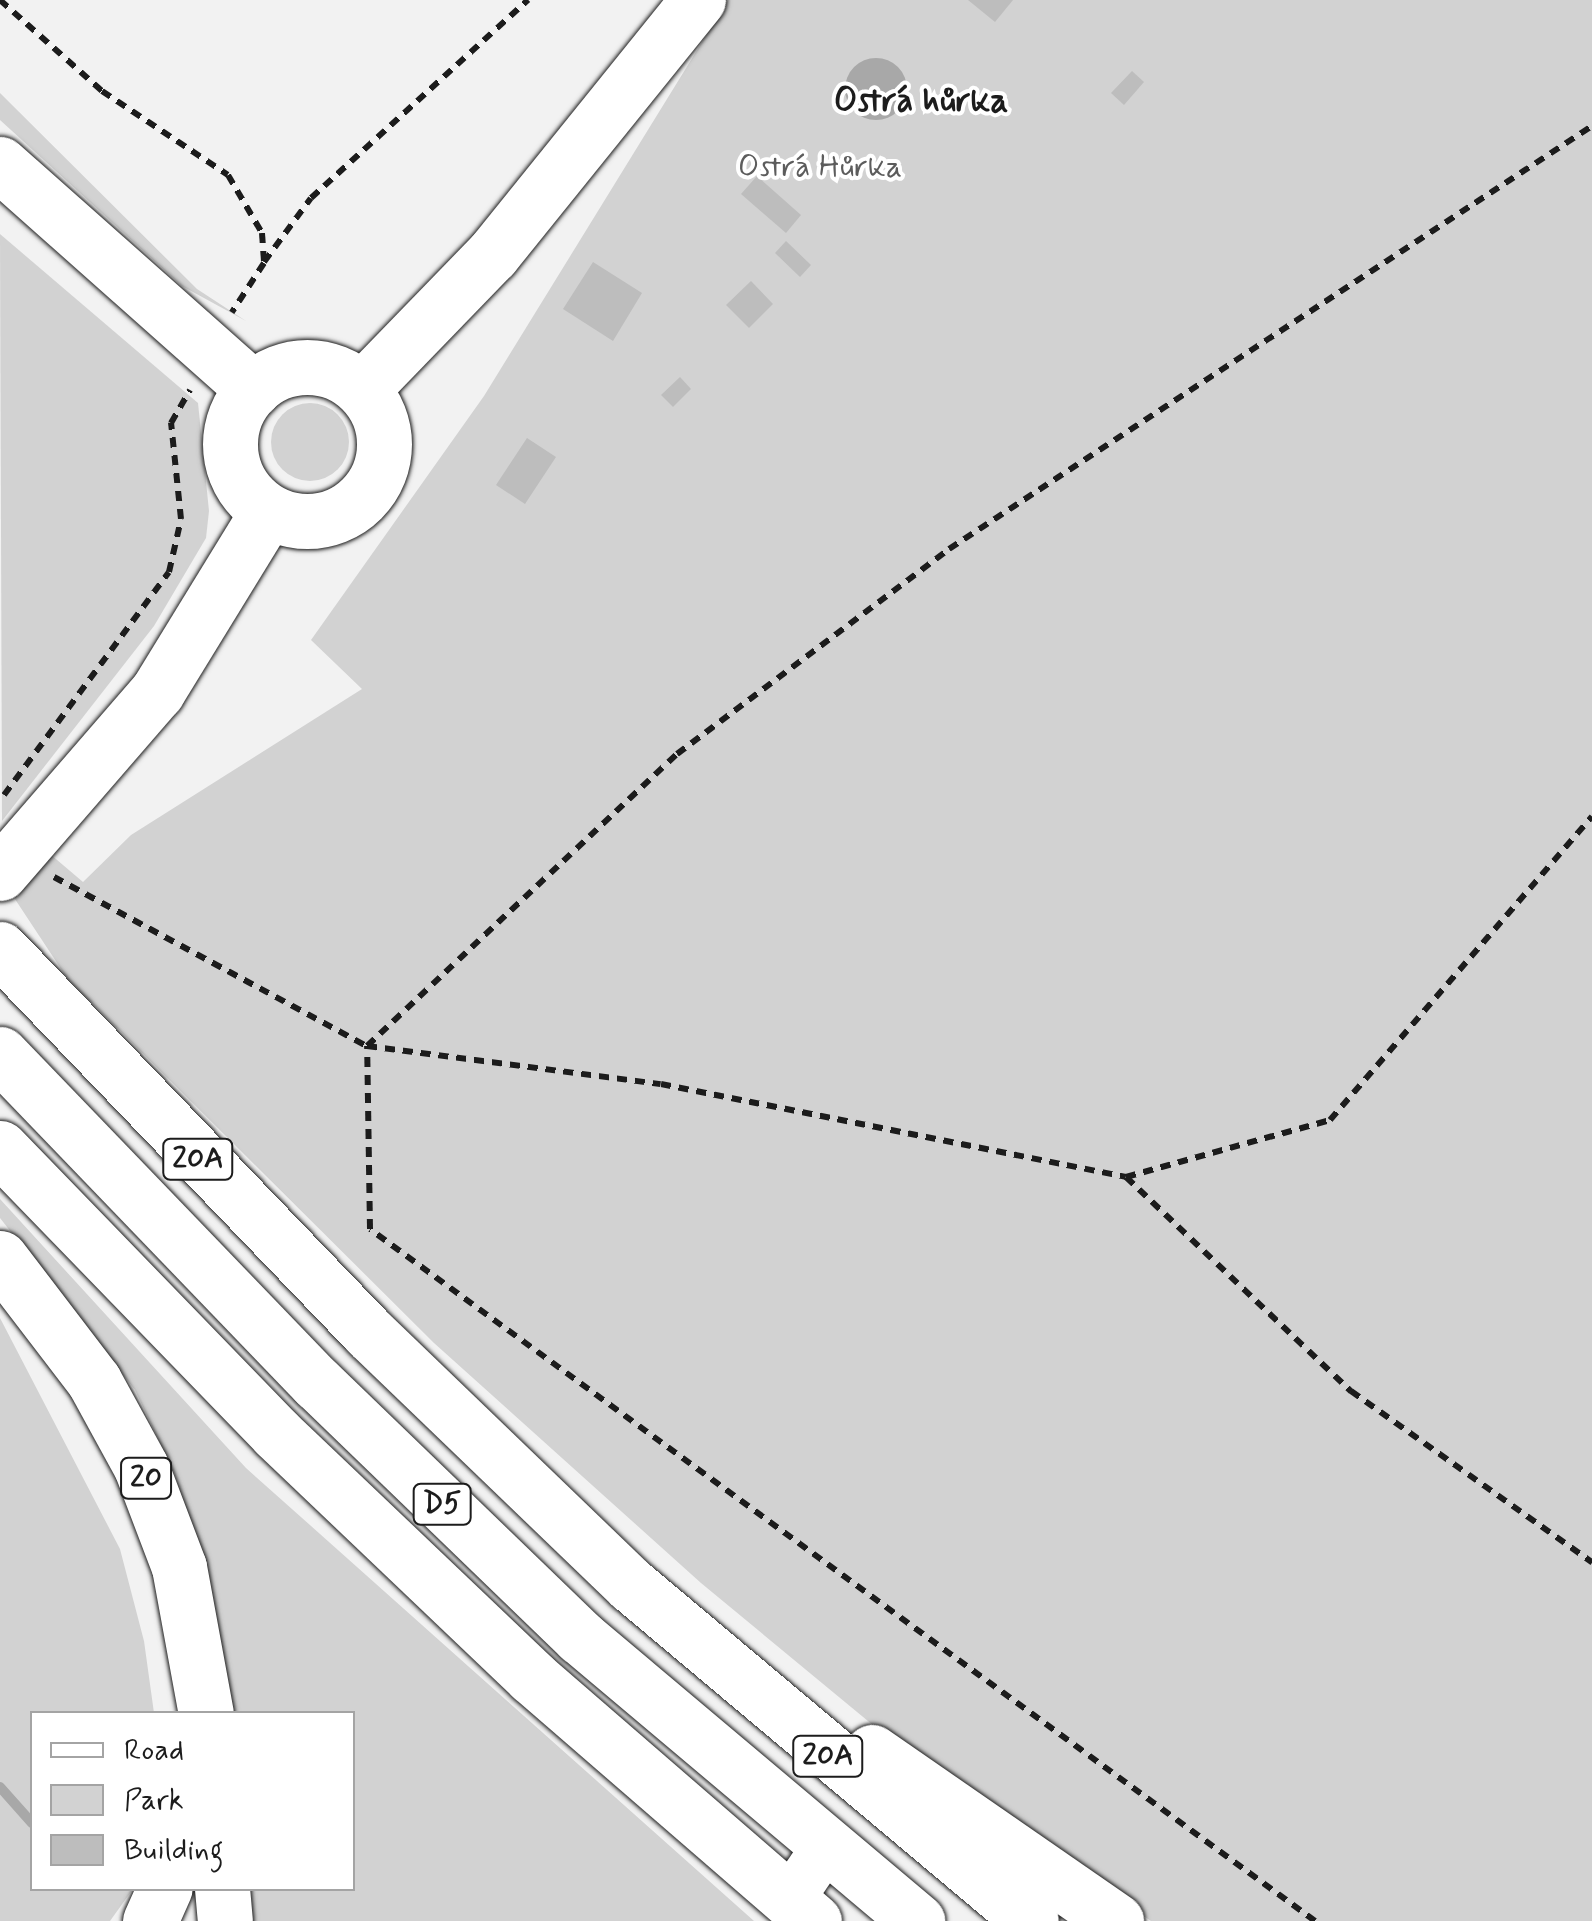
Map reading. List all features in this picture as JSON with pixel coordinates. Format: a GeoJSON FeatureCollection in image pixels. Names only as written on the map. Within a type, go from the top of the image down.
{"type":"FeatureCollection","features":[{"type":"Feature","properties":{"kind":"main road"},"geometry":{"type":"LineString","coordinates":[[362,389],[492,255],[698,0]]}},
{"type":"Feature","properties":{"kind":"main road"},"geometry":{"type":"LineString","coordinates":[[0,164],[226,365],[238,408],[230,454],[236,477],[268,512],[316,522],[360,501],[384,458],[384,433],[362,389],[343,375],[296,367],[226,365]]}},
{"type":"Feature","properties":{"kind":"main road"},"geometry":{"type":"LineString","coordinates":[[7,866],[157,692],[268,512]]}},
{"type":"Feature","properties":{"kind":"main road","name":"20A"},"geometry":{"type":"LineString","coordinates":[[15,965],[356,1320],[631,1585],[1031,1921]]}},
{"type":"Feature","properties":{"kind":"main road","name":"D5"},"geometry":{"type":"LineString","coordinates":[[0,1054],[317,1383],[580,1637],[916,1921]]}},
{"type":"Feature","properties":{"kind":"main road","name":"D5"},"geometry":{"type":"LineString","coordinates":[[0,1148],[277,1434],[532,1678],[801,1911]]}},
{"type":"Feature","properties":{"kind":"main road","name":"20"},"geometry":{"type":"LineString","coordinates":[[0,1258],[94,1381],[142,1466],[179,1567],[204,1703]]}},
{"type":"Feature","properties":{"kind":"main road"},"geometry":{"type":"LineString","coordinates":[[631,1585],[1116,1921]]}},
{"type":"Feature","properties":{"kind":"main road"},"geometry":{"type":"LineString","coordinates":[[150,1921],[165,1891]]}},
{"type":"Feature","properties":{"kind":"main road"},"geometry":{"type":"LineString","coordinates":[[222,1891],[225,1921]]}},
{"type":"Feature","properties":{"kind":"lane"},"geometry":{"type":"LineString","coordinates":[[801,1911],[825,1848]]}},
{"type":"Feature","properties":{"kind":"path"},"geometry":{"type":"LineString","coordinates":[[0,0],[102,91],[228,175],[262,233],[264,263]]}},
{"type":"Feature","properties":{"kind":"path"},"geometry":{"type":"LineString","coordinates":[[0,800],[168,572],[181,519],[171,422],[226,365],[264,263],[312,198],[528,0]]}},
{"type":"Feature","properties":{"kind":"path"},"geometry":{"type":"LineString","coordinates":[[1315,1921],[370,1230],[367,1046],[677,754],[934,561],[1592,126]]}},
{"type":"Feature","properties":{"kind":"path"},"geometry":{"type":"LineString","coordinates":[[7,866],[367,1046],[660,1084],[1126,1176],[1330,1120],[1592,818]]}},
{"type":"Feature","properties":{"kind":"path"},"geometry":{"type":"LineString","coordinates":[[1126,1176],[1352,1391],[1592,1562]]}},
{"type":"Feature","properties":{"kind":"green space","name":"Ostrá Hůrka"},"geometry":{"type":"Polygon","coordinates":[[[728,0],[1592,0],[1592,1921],[1151,1921],[920,1764],[701,1583],[434,1343],[67,978],[7,887],[43,848],[83,882],[131,835],[362,689],[311,640],[484,396],[728,0]]]}},
{"type":"Feature","properties":{"kind":"green space"},"geometry":{"type":"Polygon","coordinates":[[[0,93],[197,289],[246,321],[182,286],[0,120],[0,93]]]}},
{"type":"Feature","properties":{"kind":"green space"},"geometry":{"type":"Polygon","coordinates":[[[0,234],[198,403],[209,511],[206,538],[154,626],[2,821],[0,234]]]}},
{"type":"Feature","properties":{"kind":"green space"},"geometry":{"type":"Polygon","coordinates":[[[310,403],[338,414],[349,442],[338,470],[310,481],[282,470],[271,442],[282,414],[310,403]]]}},
{"type":"Feature","properties":{"kind":"green space"},"geometry":{"type":"Polygon","coordinates":[[[0,1199],[246,1468],[754,1921],[251,1921],[247,1891],[355,1891],[355,1711],[230,1711],[204,1568],[174,1472],[135,1390],[0,1218],[0,1199]]]}},
{"type":"Feature","properties":{"kind":"green space"},"geometry":{"type":"Polygon","coordinates":[[[0,1318],[120,1549],[144,1641],[154,1711],[30,1711],[30,1891],[132,1891],[110,1921],[0,1921],[0,1318]]]}},
{"type":"Feature","properties":{"kind":"shaded area"},"geometry":{"type":"Polygon","coordinates":[[[876,58],[898,67],[907,89],[898,111],[876,120],[854,111],[845,89],[854,67],[876,58]]]}},
{"type":"Feature","properties":{"kind":"building"},"geometry":{"type":"Polygon","coordinates":[[[968,0],[1013,0],[995,22],[968,0]]]}},
{"type":"Feature","properties":{"kind":"building"},"geometry":{"type":"Polygon","coordinates":[[[1132,71],[1144,82],[1124,105],[1111,93],[1132,71]]]}},
{"type":"Feature","properties":{"kind":"building"},"geometry":{"type":"Polygon","coordinates":[[[757,176],[801,215],[786,233],[741,194],[757,176]]]}},
{"type":"Feature","properties":{"kind":"building"},"geometry":{"type":"Polygon","coordinates":[[[786,241],[811,265],[800,277],[775,253],[786,241]]]}},
{"type":"Feature","properties":{"kind":"building"},"geometry":{"type":"Polygon","coordinates":[[[593,262],[642,293],[613,341],[563,309],[593,262]]]}},
{"type":"Feature","properties":{"kind":"building"},"geometry":{"type":"Polygon","coordinates":[[[751,281],[773,304],[749,328],[726,305],[751,281]]]}},
{"type":"Feature","properties":{"kind":"building"},"geometry":{"type":"Polygon","coordinates":[[[680,377],[691,389],[673,407],[661,395],[680,377]]]}},
{"type":"Feature","properties":{"kind":"building"},"geometry":{"type":"Polygon","coordinates":[[[527,438],[556,457],[525,504],[496,485],[527,438]]]}},
{"type":"Feature","properties":{"kind":"waterway"},"geometry":{"type":"LineString","coordinates":[[0,1787],[30,1821]]}},
{"type":"Feature","properties":{"kind":"district","name":"Ostrá hůrka"},"geometry":{"type":"Point","coordinates":[921,101]}}]}
